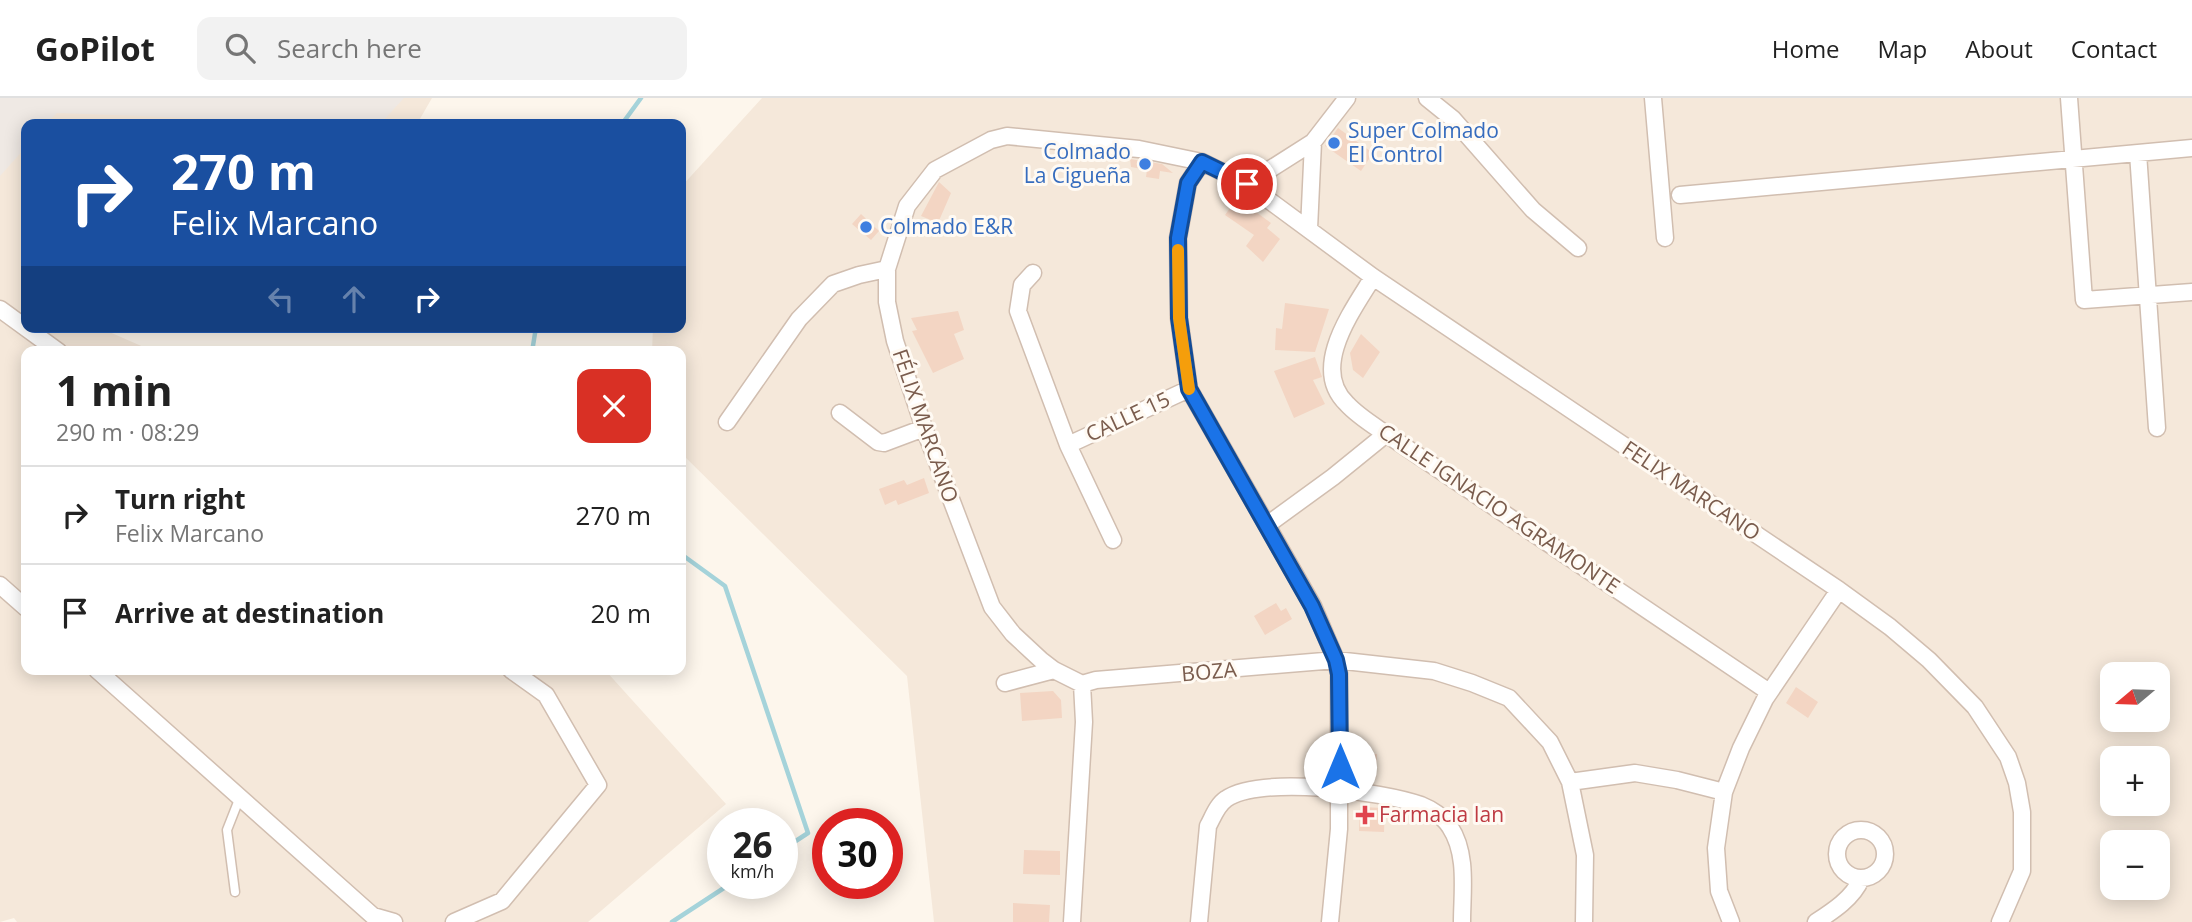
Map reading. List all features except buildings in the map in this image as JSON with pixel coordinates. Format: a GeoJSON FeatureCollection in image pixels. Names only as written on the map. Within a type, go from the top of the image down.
{"type":"FeatureCollection","features":[{"type":"Feature","properties":{"kind":"street"},"geometry":{"type":"LineString","coordinates":[[1247,184],[1313,142],[1347,98]]}},
{"type":"Feature","properties":{"kind":"street"},"geometry":{"type":"LineString","coordinates":[[1427,98],[1453,119],[1533,210],[1578,248]]}},
{"type":"Feature","properties":{"kind":"street"},"geometry":{"type":"LineString","coordinates":[[1653,98],[1665,238]]}},
{"type":"Feature","properties":{"kind":"street"},"geometry":{"type":"LineString","coordinates":[[2069,98],[2084,300],[2192,292]]}},
{"type":"Feature","properties":{"kind":"street","name":"FÉLIX MARCANO"},"geometry":{"type":"LineString","coordinates":[[1082,684],[1054,670],[1013,634],[992,607],[924,428],[895,341],[887,302],[887,269],[907,206],[935,170],[991,140],[1007,136],[1139,149],[1202,162]]}},
{"type":"Feature","properties":{"kind":"street"},"geometry":{"type":"LineString","coordinates":[[1308,229],[1313,142]]}},
{"type":"Feature","properties":{"kind":"street"},"geometry":{"type":"LineString","coordinates":[[1680,195],[2192,148]]}},
{"type":"Feature","properties":{"kind":"street"},"geometry":{"type":"LineString","coordinates":[[2138,153],[2157,428]]}},
{"type":"Feature","properties":{"kind":"street"},"geometry":{"type":"LineString","coordinates":[[1202,162],[1188,183],[1178,238],[1179,318],[1189,389],[1312,606],[1336,660],[1339,674],[1340,790],[1330,922]]}},
{"type":"Feature","properties":{"kind":"street","name":"FELIX MARCANO"},"geometry":{"type":"LineString","coordinates":[[1202,162],[1247,184],[1373,277],[1839,590],[1890,627],[1929,660],[1975,707],[2008,757],[2017,783],[2022,812],[2022,871],[2000,922]]}},
{"type":"Feature","properties":{"kind":"street"},"geometry":{"type":"LineString","coordinates":[[727,422],[799,319],[833,284],[887,269]]}},
{"type":"Feature","properties":{"kind":"street"},"geometry":{"type":"LineString","coordinates":[[1033,273],[1022,285],[1018,311],[1068,445],[1113,540]]}},
{"type":"Feature","properties":{"kind":"street","name":"CALLE IGNACIO AGRAMONTE"},"geometry":{"type":"LineString","coordinates":[[1373,277],[1341,329],[1332,365],[1332,379],[1346,404],[1386,434],[1769,692]]}},
{"type":"Feature","properties":{"kind":"street"},"geometry":{"type":"LineString","coordinates":[[0,309],[21,324]]}},
{"type":"Feature","properties":{"kind":"street"},"geometry":{"type":"LineString","coordinates":[[33,333],[52,346]]}},
{"type":"Feature","properties":{"kind":"street","name":"CALLE 15"},"geometry":{"type":"LineString","coordinates":[[1068,445],[1189,389]]}},
{"type":"Feature","properties":{"kind":"street"},"geometry":{"type":"LineString","coordinates":[[840,413],[878,442],[884,443],[924,428]]}},
{"type":"Feature","properties":{"kind":"street"},"geometry":{"type":"LineString","coordinates":[[1267,525],[1386,434]]}},
{"type":"Feature","properties":{"kind":"street"},"geometry":{"type":"LineString","coordinates":[[0,584],[21,603]]}},
{"type":"Feature","properties":{"kind":"street"},"geometry":{"type":"LineString","coordinates":[[1731,922],[1719,891],[1716,848],[1724,792],[1741,748],[1769,692],[1839,590]]}},
{"type":"Feature","properties":{"kind":"street","name":"BOZA"},"geometry":{"type":"LineString","coordinates":[[1082,684],[1096,680],[1336,660],[1434,671],[1472,682],[1509,698],[1550,742],[1570,782],[1585,855],[1584,922]]}},
{"type":"Feature","properties":{"kind":"street"},"geometry":{"type":"LineString","coordinates":[[1005,683],[1054,670]]}},
{"type":"Feature","properties":{"kind":"street"},"geometry":{"type":"LineString","coordinates":[[103,675],[373,916],[394,922]]}},
{"type":"Feature","properties":{"kind":"street"},"geometry":{"type":"LineString","coordinates":[[454,922],[502,901],[598,785],[546,695],[518,675]]}},
{"type":"Feature","properties":{"kind":"street"},"geometry":{"type":"LineString","coordinates":[[1072,922],[1084,722],[1082,684]]}},
{"type":"Feature","properties":{"kind":"street"},"geometry":{"type":"LineString","coordinates":[[1570,782],[1635,773],[1677,779],[1724,792]]}},
{"type":"Feature","properties":{"kind":"street"},"geometry":{"type":"LineString","coordinates":[[1199,922],[1208,826],[1224,800],[1254,789],[1295,785],[1399,799],[1422,805],[1438,815],[1451,827],[1463,868],[1462,922]]}},
{"type":"Feature","properties":{"kind":"street"},"geometry":{"type":"LineString","coordinates":[[1816,922],[1857,890],[1861,879]]}},
{"type":"Feature","properties":{"kind":"lane"},"geometry":{"type":"LineString","coordinates":[[235,892],[227,830],[240,797]]}},
{"type":"Feature","properties":{"kind":"shaded area"},"geometry":{"type":"Polygon","coordinates":[[[0,98],[432,98],[420,119],[21,119],[21,333],[112,333],[141,346],[21,346],[21,675],[610,675],[726,804],[721,808],[707,808],[707,820],[588,922],[17,922],[14,918],[0,922],[0,98]]]}},
{"type":"Feature","properties":{"kind":"shaded area"},"geometry":{"type":"Polygon","coordinates":[[[0,98],[404,98],[385,119],[220,119],[57,113],[51,119],[21,119],[21,153],[0,176],[0,98]]]}},
{"type":"Feature","properties":{"kind":"shaded area"},"geometry":{"type":"Polygon","coordinates":[[[762,98],[2192,98],[2192,922],[934,922],[907,676],[686,458],[686,346],[652,346],[653,333],[686,333],[686,182],[762,98]]]}},
{"type":"Feature","properties":{"kind":"waterway"},"geometry":{"type":"LineString","coordinates":[[626,119],[641,98]]}},
{"type":"Feature","properties":{"kind":"waterway"},"geometry":{"type":"LineString","coordinates":[[533,346],[535,333]]}},
{"type":"Feature","properties":{"kind":"waterway"},"geometry":{"type":"LineString","coordinates":[[686,558],[725,586],[808,833],[798,840]]}},
{"type":"Feature","properties":{"kind":"waterway"},"geometry":{"type":"LineString","coordinates":[[672,922],[707,899]]}},
{"type":"Feature","properties":{"kind":"slow traffic"},"geometry":{"type":"LineString","coordinates":[[1178,250],[1179,318],[1189,389]]}},
{"type":"Feature","properties":{"kind":"place","name":"Super Colmado El Control"},"geometry":{"type":"Point","coordinates":[1334,143]}},
{"type":"Feature","properties":{"kind":"place","name":"Colmado La Cigueña"},"geometry":{"type":"Point","coordinates":[1145,164]}},
{"type":"Feature","properties":{"kind":"place","name":"Colmado E&R"},"geometry":{"type":"Point","coordinates":[866,227]}},
{"type":"Feature","properties":{"kind":"place","name":"Farmacia Ian"},"geometry":{"type":"Point","coordinates":[1365,815]}},
{"type":"Feature","properties":{"kind":"route"},"geometry":{"type":"LineString","coordinates":[[1247,184],[1202,162],[1188,183],[1178,238],[1179,318],[1189,389],[1312,606],[1336,660],[1339,674],[1340,767]]}}]}
